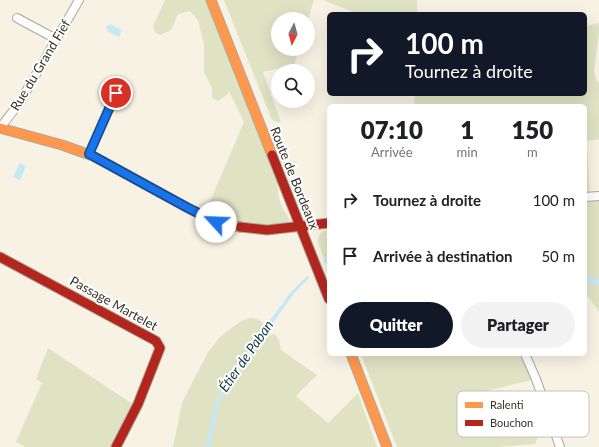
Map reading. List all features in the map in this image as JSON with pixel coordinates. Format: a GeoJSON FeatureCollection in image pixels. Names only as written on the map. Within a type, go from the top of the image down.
{"type":"FeatureCollection","features":[{"type":"Feature","properties":{"kind":"street","name":"Rue du Grand Fief"},"geometry":{"type":"LineString","coordinates":[[0,128],[20,102],[79,0]]}},
{"type":"Feature","properties":{"kind":"street","name":"Route de Bordeaux"},"geometry":{"type":"LineString","coordinates":[[211,0],[327,294]]}},
{"type":"Feature","properties":{"kind":"street"},"geometry":{"type":"LineString","coordinates":[[18,18],[56,39]]}},
{"type":"Feature","properties":{"kind":"street"},"geometry":{"type":"LineString","coordinates":[[89,154],[116,93]]}},
{"type":"Feature","properties":{"kind":"street"},"geometry":{"type":"LineString","coordinates":[[0,128],[89,154],[216,222],[267,230],[327,223]]}},
{"type":"Feature","properties":{"kind":"street"},"geometry":{"type":"LineString","coordinates":[[587,197],[599,196]]}},
{"type":"Feature","properties":{"kind":"street","name":"Passage Martelet"},"geometry":{"type":"LineString","coordinates":[[0,256],[156,340],[160,348],[138,404],[116,447]]}},
{"type":"Feature","properties":{"kind":"street"},"geometry":{"type":"LineString","coordinates":[[352,356],[387,447]]}},
{"type":"Feature","properties":{"kind":"street"},"geometry":{"type":"LineString","coordinates":[[526,356],[540,391]]}},
{"type":"Feature","properties":{"kind":"street"},"geometry":{"type":"LineString","coordinates":[[556,437],[560,447]]}},
{"type":"Feature","properties":{"kind":"green space"},"geometry":{"type":"Polygon","coordinates":[[[165,0],[207,0],[277,179],[278,193],[281,204],[290,221],[271,225],[244,224],[205,213],[244,122],[229,91],[228,94],[218,101],[212,98],[212,88],[204,72],[204,44],[198,20],[190,11],[178,14],[171,30],[160,35],[155,32],[153,26],[165,0]]]}},
{"type":"Feature","properties":{"kind":"green space"},"geometry":{"type":"Polygon","coordinates":[[[224,0],[314,0],[310,12],[271,12],[271,56],[297,56],[294,64],[271,64],[271,70],[263,72],[271,95],[271,108],[276,108],[281,123],[272,120],[224,0]]]}},
{"type":"Feature","properties":{"kind":"green space"},"geometry":{"type":"Polygon","coordinates":[[[323,0],[417,0],[417,12],[354,12],[323,0]]]}},
{"type":"Feature","properties":{"kind":"green space"},"geometry":{"type":"Polygon","coordinates":[[[599,23],[594,72],[599,83],[599,139],[587,141],[587,104],[415,104],[416,96],[587,96],[587,26],[599,23]]]}},
{"type":"Feature","properties":{"kind":"green space"},"geometry":{"type":"Polygon","coordinates":[[[587,141],[590,197],[587,197],[587,141]]]}},
{"type":"Feature","properties":{"kind":"green space"},"geometry":{"type":"Polygon","coordinates":[[[599,199],[599,312],[587,295],[587,200],[599,199]]]}},
{"type":"Feature","properties":{"kind":"green space"},"geometry":{"type":"Polygon","coordinates":[[[327,230],[327,267],[318,242],[319,235],[323,231],[327,230]]]}},
{"type":"Feature","properties":{"kind":"green space"},"geometry":{"type":"Polygon","coordinates":[[[250,318],[258,319],[264,324],[264,329],[235,368],[217,399],[207,447],[173,447],[182,403],[208,352],[221,336],[241,321],[250,318]]]}},
{"type":"Feature","properties":{"kind":"green space"},"geometry":{"type":"Polygon","coordinates":[[[275,334],[279,341],[281,350],[317,375],[296,396],[328,423],[358,393],[377,447],[210,447],[218,402],[241,363],[263,337],[275,334]]]}},
{"type":"Feature","properties":{"kind":"green space"},"geometry":{"type":"Polygon","coordinates":[[[48,348],[134,405],[113,447],[25,447],[16,442],[42,383],[36,379],[48,348]]]}},
{"type":"Feature","properties":{"kind":"green space"},"geometry":{"type":"Polygon","coordinates":[[[362,356],[522,356],[536,379],[485,391],[457,391],[457,437],[538,437],[535,444],[497,447],[397,447],[362,356]]]}},
{"type":"Feature","properties":{"kind":"water"},"geometry":{"type":"Polygon","coordinates":[[[110,24],[122,30],[119,37],[107,31],[107,25],[109,26],[110,24]]]}},
{"type":"Feature","properties":{"kind":"water"},"geometry":{"type":"Polygon","coordinates":[[[20,163],[26,166],[20,180],[13,177],[20,163]]]}},
{"type":"Feature","properties":{"kind":"water"},"geometry":{"type":"Polygon","coordinates":[[[587,272],[594,279],[599,278],[599,284],[590,284],[587,281],[587,272]]]}},
{"type":"Feature","properties":{"kind":"water"},"geometry":{"type":"Polygon","coordinates":[[[308,275],[309,278],[295,292],[267,331],[241,363],[219,402],[210,447],[207,447],[214,407],[229,375],[291,292],[308,275]]]}},
{"type":"Feature","properties":{"kind":"waterway","name":"Étier de Paban"},"geometry":{"type":"LineString","coordinates":[[207,447],[213,417]]}},
{"type":"Feature","properties":{"kind":"traffic: slow"},"geometry":{"type":"LineString","coordinates":[[211,0],[272,155]]}},
{"type":"Feature","properties":{"kind":"traffic: slow"},"geometry":{"type":"LineString","coordinates":[[0,128],[62,145],[93,156],[216,222],[240,227]]}},
{"type":"Feature","properties":{"kind":"traffic: slow"},"geometry":{"type":"LineString","coordinates":[[352,356],[387,447]]}},
{"type":"Feature","properties":{"kind":"traffic: jam"},"geometry":{"type":"LineString","coordinates":[[272,155],[327,294]]}},
{"type":"Feature","properties":{"kind":"traffic: jam"},"geometry":{"type":"LineString","coordinates":[[240,227],[267,230],[327,223]]}},
{"type":"Feature","properties":{"kind":"traffic: jam"},"geometry":{"type":"LineString","coordinates":[[0,257],[156,341],[160,348],[138,404],[116,447]]}},
{"type":"Feature","properties":{"kind":"route"},"geometry":{"type":"LineString","coordinates":[[116,93],[89,154],[216,222]]}}]}
